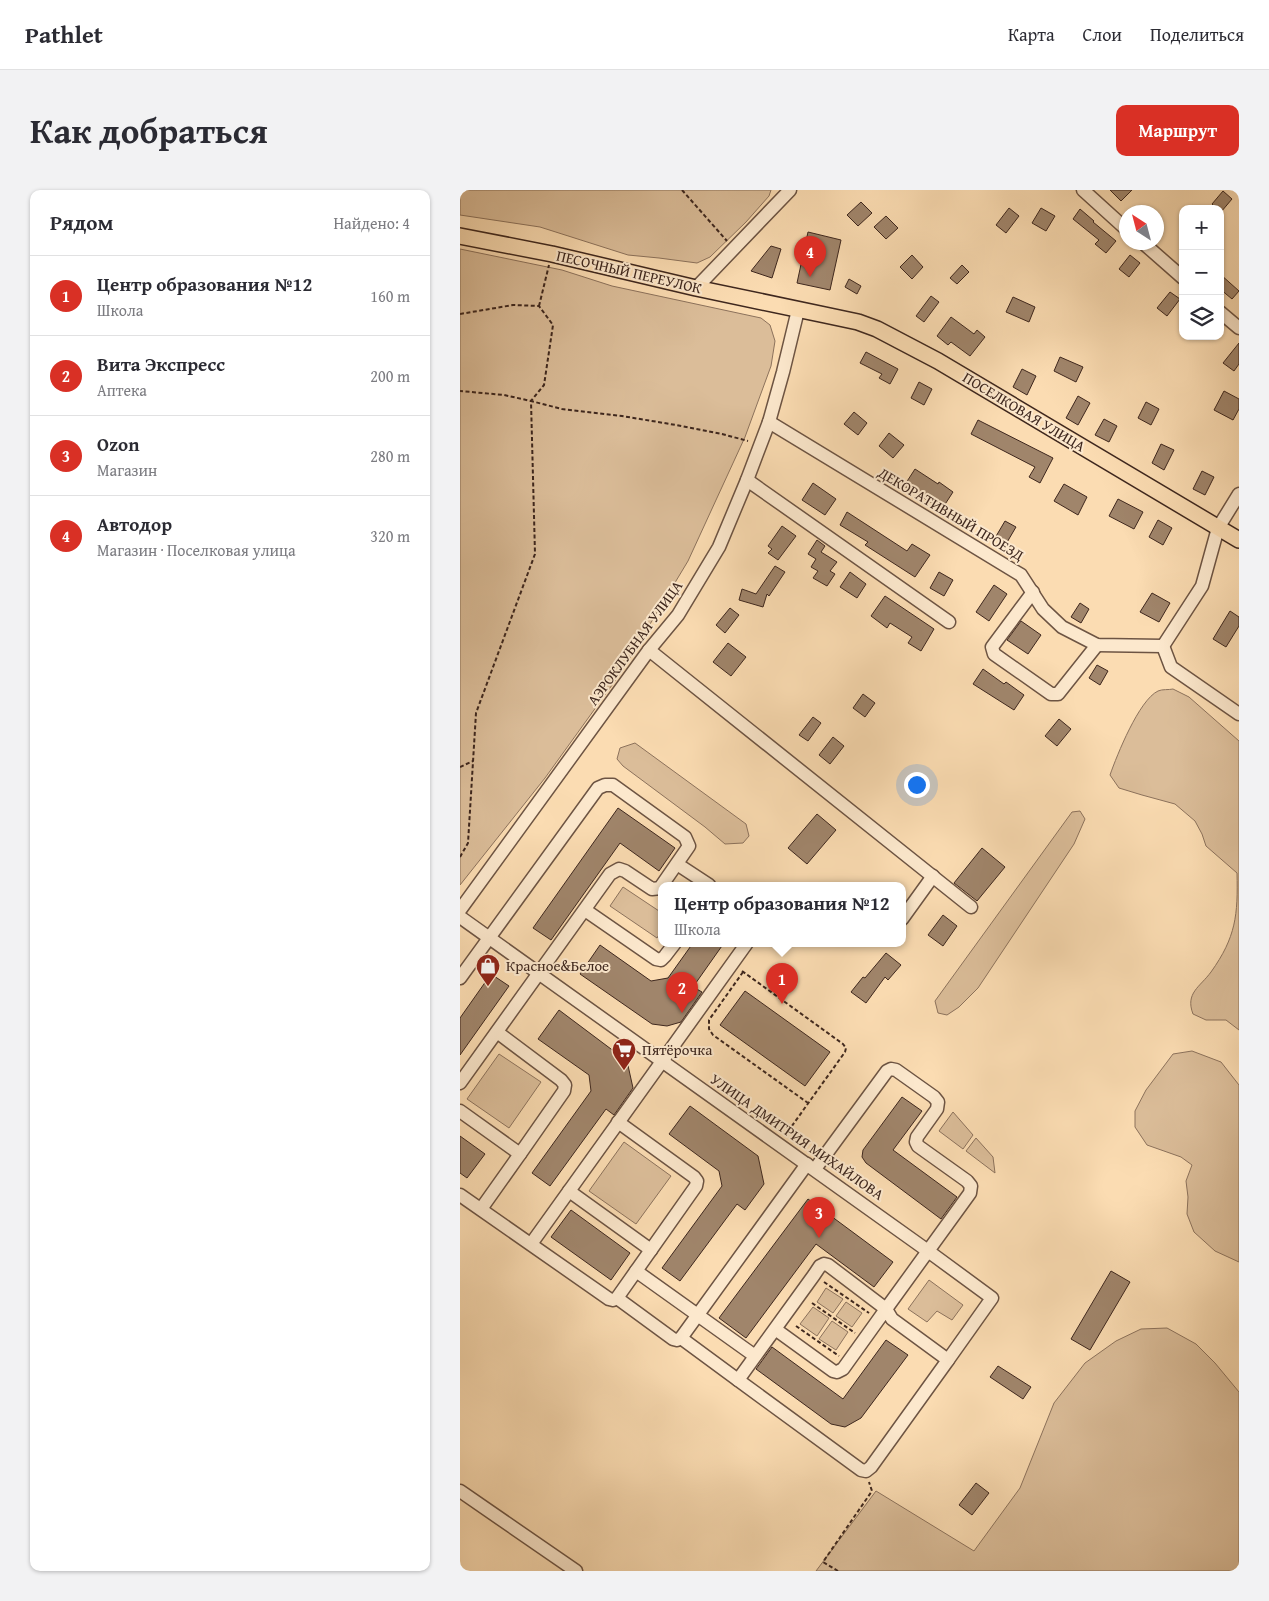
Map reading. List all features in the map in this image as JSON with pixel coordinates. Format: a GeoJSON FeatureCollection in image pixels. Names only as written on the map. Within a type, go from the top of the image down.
{"type":"FeatureCollection","features":[{"type":"Feature","properties":{"kind":"main road","name":"ПЕСОЧНЫЙ ПЕРЕУЛОК"},"geometry":{"type":"LineString","coordinates":[[460,236],[552,254],[798,310]]}},
{"type":"Feature","properties":{"kind":"main road","name":"ПОСЕЛКОВАЯ УЛИЦА"},"geometry":{"type":"LineString","coordinates":[[798,310],[858,322],[901,340],[1239,540]]}},
{"type":"Feature","properties":{"kind":"street"},"geometry":{"type":"LineString","coordinates":[[696,288],[790,190]]}},
{"type":"Feature","properties":{"kind":"street"},"geometry":{"type":"LineString","coordinates":[[1083,190],[1119,223]]}},
{"type":"Feature","properties":{"kind":"street"},"geometry":{"type":"LineString","coordinates":[[1151,250],[1179,274]]}},
{"type":"Feature","properties":{"kind":"street","name":"АЭРОКЛУБНАЯ УЛИЦА"},"geometry":{"type":"LineString","coordinates":[[460,910],[649,650],[678,615],[706,570],[718,547],[768,422],[783,372],[798,310]]}},
{"type":"Feature","properties":{"kind":"street"},"geometry":{"type":"LineString","coordinates":[[1224,315],[1239,328]]}},
{"type":"Feature","properties":{"kind":"street","name":"ДЕКОРАТИВНЫЙ ПРОЕЗД"},"geometry":{"type":"LineString","coordinates":[[768,422],[1021,575],[1043,609],[1062,627],[1097,645],[1163,646]]}},
{"type":"Feature","properties":{"kind":"street"},"geometry":{"type":"LineString","coordinates":[[746,480],[949,622]]}},
{"type":"Feature","properties":{"kind":"street"},"geometry":{"type":"LineString","coordinates":[[1239,494],[1218,528],[1202,586],[1163,646],[1170,667],[1239,714]]}},
{"type":"Feature","properties":{"kind":"street"},"geometry":{"type":"LineString","coordinates":[[1033,592],[992,647],[994,654],[1051,694],[1058,694],[1097,645]]}},
{"type":"Feature","properties":{"kind":"street"},"geometry":{"type":"LineString","coordinates":[[649,650],[971,906]]}},
{"type":"Feature","properties":{"kind":"street"},"geometry":{"type":"LineString","coordinates":[[460,978],[598,788],[605,785],[613,785],[685,837],[689,846],[665,882]]}},
{"type":"Feature","properties":{"kind":"street"},"geometry":{"type":"LineString","coordinates":[[677,864],[704,882]]}},
{"type":"Feature","properties":{"kind":"street"},"geometry":{"type":"LineString","coordinates":[[460,1083],[610,874],[619,869],[630,872],[652,889],[658,888]]}},
{"type":"Feature","properties":{"kind":"street"},"geometry":{"type":"LineString","coordinates":[[906,913],[933,876]]}},
{"type":"Feature","properties":{"kind":"street"},"geometry":{"type":"LineString","coordinates":[[585,910],[656,959],[661,960],[672,947]]}},
{"type":"Feature","properties":{"kind":"street","name":"УЛИЦА ДМИТРИЯ МИХАЙЛОВА"},"geometry":{"type":"LineString","coordinates":[[460,917],[992,1298],[948,1360]]}},
{"type":"Feature","properties":{"kind":"street"},"geometry":{"type":"LineString","coordinates":[[531,1244],[743,947]]}},
{"type":"Feature","properties":{"kind":"street"},"geometry":{"type":"LineString","coordinates":[[481,1209],[564,1091],[565,1085],[497,1032]]}},
{"type":"Feature","properties":{"kind":"street"},"geometry":{"type":"LineString","coordinates":[[617,1298],[673,1339],[681,1338],[886,1071],[896,1070],[934,1097],[938,1102],[937,1109],[917,1137],[916,1142],[918,1146],[967,1181],[971,1186],[970,1193],[838,1372],[833,1371],[774,1329]]}},
{"type":"Feature","properties":{"kind":"street"},"geometry":{"type":"LineString","coordinates":[[460,1111],[520,1154]]}},
{"type":"Feature","properties":{"kind":"street"},"geometry":{"type":"LineString","coordinates":[[460,1195],[613,1300],[617,1298],[651,1250],[696,1186],[697,1181],[618,1122]]}},
{"type":"Feature","properties":{"kind":"street"},"geometry":{"type":"LineString","coordinates":[[569,1191],[651,1250]]}},
{"type":"Feature","properties":{"kind":"street"},"geometry":{"type":"LineString","coordinates":[[681,1338],[738,1380],[861,1470],[864,1471],[871,1467],[948,1360],[892,1319],[886,1309],[828,1265],[824,1264],[814,1274],[738,1380]]}},
{"type":"Feature","properties":{"kind":"street"},"geometry":{"type":"LineString","coordinates":[[636,1271],[755,1356]]}},
{"type":"Feature","properties":{"kind":"street"},"geometry":{"type":"LineString","coordinates":[[460,1491],[576,1571]]}},
{"type":"Feature","properties":{"kind":"path"},"geometry":{"type":"LineString","coordinates":[[682,190],[734,249]]}},
{"type":"Feature","properties":{"kind":"path"},"geometry":{"type":"LineString","coordinates":[[539,306],[552,254]]}},
{"type":"Feature","properties":{"kind":"path"},"geometry":{"type":"LineString","coordinates":[[460,314],[513,305],[539,306]]}},
{"type":"Feature","properties":{"kind":"path"},"geometry":{"type":"LineString","coordinates":[[460,857],[468,842],[476,713],[536,554],[531,401],[544,385],[553,325],[539,306]]}},
{"type":"Feature","properties":{"kind":"path"},"geometry":{"type":"LineString","coordinates":[[460,391],[504,395],[562,409],[676,425],[760,444]]}},
{"type":"Feature","properties":{"kind":"path"},"geometry":{"type":"LineString","coordinates":[[460,767],[473,761]]}},
{"type":"Feature","properties":{"kind":"path"},"geometry":{"type":"LineString","coordinates":[[732,964],[846,1048],[788,1130]]}},
{"type":"Feature","properties":{"kind":"path"},"geometry":{"type":"LineString","coordinates":[[743,972],[709,1020],[709,1029],[713,1035],[808,1103]]}},
{"type":"Feature","properties":{"kind":"path"},"geometry":{"type":"LineString","coordinates":[[814,1274],[878,1320]]}},
{"type":"Feature","properties":{"kind":"path"},"geometry":{"type":"LineString","coordinates":[[812,1303],[864,1339]]}},
{"type":"Feature","properties":{"kind":"path"},"geometry":{"type":"LineString","coordinates":[[796,1326],[847,1362]]}},
{"type":"Feature","properties":{"kind":"path"},"geometry":{"type":"LineString","coordinates":[[838,1571],[823,1562],[872,1491],[864,1471]]}},
{"type":"Feature","properties":{"kind":"shaded area"},"geometry":{"type":"Polygon","coordinates":[[[460,190],[771,190],[769,196],[746,222],[710,257],[697,263],[628,255],[540,227],[460,215],[460,190]]]}},
{"type":"Feature","properties":{"kind":"shaded area"},"geometry":{"type":"Polygon","coordinates":[[[460,249],[562,270],[612,286],[761,318],[770,325],[775,341],[771,366],[745,437],[688,561],[620,674],[545,778],[460,885],[460,249]]]}},
{"type":"Feature","properties":{"kind":"shaded area"},"geometry":{"type":"Polygon","coordinates":[[[1173,689],[1189,697],[1239,741],[1239,1030],[1226,1020],[1206,1020],[1193,1014],[1191,1007],[1192,995],[1211,972],[1226,948],[1234,925],[1237,901],[1237,873],[1206,846],[1195,821],[1175,804],[1119,788],[1110,775],[1136,716],[1143,705],[1158,691],[1173,689]]]}},
{"type":"Feature","properties":{"kind":"shaded area"},"geometry":{"type":"Polygon","coordinates":[[[635,743],[746,824],[749,836],[743,843],[725,844],[623,766],[617,759],[620,748],[635,743]]]}},
{"type":"Feature","properties":{"kind":"shaded area"},"geometry":{"type":"Polygon","coordinates":[[[1080,811],[1085,819],[1074,844],[978,988],[959,1007],[947,1015],[938,1013],[935,1001],[1072,812],[1080,811]]]}},
{"type":"Feature","properties":{"kind":"shaded area"},"geometry":{"type":"Polygon","coordinates":[[[623,887],[658,910],[657,938],[610,906],[623,887]]]}},
{"type":"Feature","properties":{"kind":"shaded area"},"geometry":{"type":"Polygon","coordinates":[[[1192,1051],[1221,1062],[1239,1085],[1239,1262],[1215,1251],[1194,1232],[1187,1214],[1188,1197],[1186,1181],[1192,1165],[1181,1157],[1147,1145],[1135,1127],[1135,1111],[1146,1090],[1173,1054],[1192,1051]]]}},
{"type":"Feature","properties":{"kind":"shaded area"},"geometry":{"type":"Polygon","coordinates":[[[499,1054],[541,1082],[509,1128],[467,1099],[499,1054]]]}},
{"type":"Feature","properties":{"kind":"shaded area"},"geometry":{"type":"Polygon","coordinates":[[[953,1112],[973,1135],[963,1149],[939,1131],[953,1112]]]}},
{"type":"Feature","properties":{"kind":"shaded area"},"geometry":{"type":"Polygon","coordinates":[[[976,1138],[993,1157],[995,1173],[966,1151],[976,1138]]]}},
{"type":"Feature","properties":{"kind":"shaded area"},"geometry":{"type":"Polygon","coordinates":[[[624,1142],[671,1176],[636,1224],[589,1191],[624,1142]]]}},
{"type":"Feature","properties":{"kind":"shaded area"},"geometry":{"type":"Polygon","coordinates":[[[929,1280],[963,1305],[952,1320],[937,1311],[927,1322],[908,1309],[929,1280]]]}},
{"type":"Feature","properties":{"kind":"shaded area"},"geometry":{"type":"Polygon","coordinates":[[[826,1288],[843,1299],[833,1313],[817,1302],[826,1288]]]}},
{"type":"Feature","properties":{"kind":"shaded area"},"geometry":{"type":"Polygon","coordinates":[[[846,1302],[862,1313],[852,1327],[836,1316],[846,1302]]]}},
{"type":"Feature","properties":{"kind":"shaded area"},"geometry":{"type":"Polygon","coordinates":[[[813,1307],[829,1318],[817,1336],[800,1324],[813,1307]]]}},
{"type":"Feature","properties":{"kind":"shaded area"},"geometry":{"type":"Polygon","coordinates":[[[832,1321],[848,1332],[836,1350],[819,1339],[832,1321]]]}},
{"type":"Feature","properties":{"kind":"shaded area"},"geometry":{"type":"Polygon","coordinates":[[[1167,1328],[1196,1344],[1239,1392],[1239,1571],[816,1571],[876,1491],[974,1551],[1020,1488],[1054,1403],[1085,1363],[1116,1341],[1141,1329],[1167,1328]]]}},
{"type":"Feature","properties":{"kind":"building"},"geometry":{"type":"Polygon","coordinates":[[[1110,190],[1132,190],[1121,201],[1110,190]]]}},
{"type":"Feature","properties":{"kind":"building"},"geometry":{"type":"Polygon","coordinates":[[[1223,191],[1232,199],[1224,208],[1224,205],[1212,204],[1223,191]]]}},
{"type":"Feature","properties":{"kind":"building"},"geometry":{"type":"Polygon","coordinates":[[[861,202],[872,213],[858,226],[847,215],[861,202]]]}},
{"type":"Feature","properties":{"kind":"building"},"geometry":{"type":"Polygon","coordinates":[[[1009,208],[1019,216],[1006,233],[996,225],[1009,208]]]}},
{"type":"Feature","properties":{"kind":"building"},"geometry":{"type":"Polygon","coordinates":[[[1041,208],[1055,216],[1046,231],[1032,223],[1041,208]]]}},
{"type":"Feature","properties":{"kind":"building"},"geometry":{"type":"Polygon","coordinates":[[[1080,209],[1116,241],[1106,253],[1095,244],[1099,240],[1073,219],[1080,209]]]}},
{"type":"Feature","properties":{"kind":"building"},"geometry":{"type":"Polygon","coordinates":[[[886,216],[898,228],[886,239],[874,227],[886,216]]]}},
{"type":"Feature","properties":{"kind":"building"},"geometry":{"type":"Polygon","coordinates":[[[808,232],[841,240],[830,290],[797,283],[808,232]]]}},
{"type":"Feature","properties":{"kind":"building"},"geometry":{"type":"Polygon","coordinates":[[[771,246],[781,249],[772,278],[751,271],[771,246]]]}},
{"type":"Feature","properties":{"kind":"building"},"geometry":{"type":"Polygon","coordinates":[[[912,255],[923,267],[912,279],[900,267],[912,255]]]}},
{"type":"Feature","properties":{"kind":"building"},"geometry":{"type":"Polygon","coordinates":[[[1130,255],[1140,263],[1129,277],[1119,269],[1130,255]]]}},
{"type":"Feature","properties":{"kind":"building"},"geometry":{"type":"Polygon","coordinates":[[[962,265],[969,272],[957,284],[950,278],[962,265]]]}},
{"type":"Feature","properties":{"kind":"building"},"geometry":{"type":"Polygon","coordinates":[[[1224,278],[1239,291],[1232,299],[1224,292],[1224,278]]]}},
{"type":"Feature","properties":{"kind":"building"},"geometry":{"type":"Polygon","coordinates":[[[849,279],[861,286],[857,294],[845,287],[849,279]]]}},
{"type":"Feature","properties":{"kind":"building"},"geometry":{"type":"Polygon","coordinates":[[[1170,292],[1179,298],[1167,316],[1157,308],[1170,292]]]}},
{"type":"Feature","properties":{"kind":"building"},"geometry":{"type":"Polygon","coordinates":[[[931,296],[939,302],[924,322],[916,316],[931,296]]]}},
{"type":"Feature","properties":{"kind":"building"},"geometry":{"type":"Polygon","coordinates":[[[1013,297],[1035,307],[1029,322],[1006,312],[1013,297]]]}},
{"type":"Feature","properties":{"kind":"building"},"geometry":{"type":"Polygon","coordinates":[[[951,317],[974,334],[977,330],[985,337],[970,356],[951,342],[948,345],[937,336],[951,317]]]}},
{"type":"Feature","properties":{"kind":"building"},"geometry":{"type":"Polygon","coordinates":[[[1239,343],[1239,364],[1234,371],[1223,363],[1239,343]]]}},
{"type":"Feature","properties":{"kind":"building"},"geometry":{"type":"Polygon","coordinates":[[[866,352],[898,369],[890,384],[879,378],[882,374],[860,363],[866,352]]]}},
{"type":"Feature","properties":{"kind":"building"},"geometry":{"type":"Polygon","coordinates":[[[1060,357],[1083,367],[1076,382],[1054,371],[1060,357]]]}},
{"type":"Feature","properties":{"kind":"building"},"geometry":{"type":"Polygon","coordinates":[[[1022,369],[1036,376],[1027,395],[1013,387],[1022,369]]]}},
{"type":"Feature","properties":{"kind":"building"},"geometry":{"type":"Polygon","coordinates":[[[919,382],[932,389],[924,405],[911,398],[919,382]]]}},
{"type":"Feature","properties":{"kind":"building"},"geometry":{"type":"Polygon","coordinates":[[[1224,391],[1239,399],[1239,409],[1233,420],[1214,410],[1224,391]]]}},
{"type":"Feature","properties":{"kind":"building"},"geometry":{"type":"Polygon","coordinates":[[[1078,396],[1090,403],[1078,425],[1066,418],[1078,396]]]}},
{"type":"Feature","properties":{"kind":"building"},"geometry":{"type":"Polygon","coordinates":[[[1146,402],[1159,409],[1151,425],[1138,418],[1146,402]]]}},
{"type":"Feature","properties":{"kind":"building"},"geometry":{"type":"Polygon","coordinates":[[[854,412],[867,423],[858,435],[844,424],[854,412]]]}},
{"type":"Feature","properties":{"kind":"building"},"geometry":{"type":"Polygon","coordinates":[[[1104,419],[1117,426],[1109,442],[1095,435],[1104,419]]]}},
{"type":"Feature","properties":{"kind":"building"},"geometry":{"type":"Polygon","coordinates":[[[978,420],[1053,458],[1040,483],[1029,477],[1035,467],[971,434],[978,420]]]}},
{"type":"Feature","properties":{"kind":"building"},"geometry":{"type":"Polygon","coordinates":[[[889,433],[904,445],[893,458],[879,446],[889,433]]]}},
{"type":"Feature","properties":{"kind":"building"},"geometry":{"type":"Polygon","coordinates":[[[1161,444],[1174,450],[1164,470],[1152,463],[1161,444]]]}},
{"type":"Feature","properties":{"kind":"building"},"geometry":{"type":"Polygon","coordinates":[[[915,469],[953,492],[942,509],[904,486],[915,469]]]}},
{"type":"Feature","properties":{"kind":"building"},"geometry":{"type":"Polygon","coordinates":[[[1202,471],[1214,477],[1205,495],[1193,489],[1202,471]]]}},
{"type":"Feature","properties":{"kind":"building"},"geometry":{"type":"Polygon","coordinates":[[[813,483],[836,499],[825,515],[802,500],[813,483]]]}},
{"type":"Feature","properties":{"kind":"building"},"geometry":{"type":"Polygon","coordinates":[[[1064,484],[1087,497],[1078,515],[1054,501],[1064,484]]]}},
{"type":"Feature","properties":{"kind":"building"},"geometry":{"type":"Polygon","coordinates":[[[1118,499],[1143,512],[1134,529],[1109,516],[1118,499]]]}},
{"type":"Feature","properties":{"kind":"building"},"geometry":{"type":"Polygon","coordinates":[[[847,512],[907,551],[912,544],[930,555],[915,577],[865,545],[868,542],[840,525],[847,512]]]}},
{"type":"Feature","properties":{"kind":"building"},"geometry":{"type":"Polygon","coordinates":[[[1158,520],[1172,528],[1163,545],[1149,537],[1158,520]]]}},
{"type":"Feature","properties":{"kind":"building"},"geometry":{"type":"Polygon","coordinates":[[[1005,521],[1016,527],[1006,544],[995,538],[1005,521]]]}},
{"type":"Feature","properties":{"kind":"building"},"geometry":{"type":"Polygon","coordinates":[[[782,526],[796,536],[778,560],[768,553],[772,549],[768,546],[782,526]]]}},
{"type":"Feature","properties":{"kind":"building"},"geometry":{"type":"Polygon","coordinates":[[[817,540],[825,546],[821,552],[837,562],[830,571],[835,574],[827,586],[813,578],[818,571],[811,567],[816,559],[808,554],[817,540]]]}},
{"type":"Feature","properties":{"kind":"building"},"geometry":{"type":"Polygon","coordinates":[[[775,566],[785,572],[769,596],[767,594],[763,607],[739,600],[742,589],[756,594],[775,566]]]}},
{"type":"Feature","properties":{"kind":"building"},"geometry":{"type":"Polygon","coordinates":[[[850,572],[866,584],[857,598],[840,587],[850,572]]]}},
{"type":"Feature","properties":{"kind":"building"},"geometry":{"type":"Polygon","coordinates":[[[939,572],[953,580],[944,596],[930,588],[939,572]]]}},
{"type":"Feature","properties":{"kind":"building"},"geometry":{"type":"Polygon","coordinates":[[[994,585],[1007,594],[989,621],[976,612],[994,585]]]}},
{"type":"Feature","properties":{"kind":"building"},"geometry":{"type":"Polygon","coordinates":[[[1152,593],[1170,603],[1159,622],[1140,612],[1152,593]]]}},
{"type":"Feature","properties":{"kind":"building"},"geometry":{"type":"Polygon","coordinates":[[[885,596],[934,629],[921,651],[908,643],[912,637],[890,623],[887,628],[871,616],[885,596]]]}},
{"type":"Feature","properties":{"kind":"building"},"geometry":{"type":"Polygon","coordinates":[[[1080,603],[1089,609],[1081,623],[1071,617],[1080,603]]]}},
{"type":"Feature","properties":{"kind":"building"},"geometry":{"type":"Polygon","coordinates":[[[730,608],[739,615],[725,633],[716,625],[730,608]]]}},
{"type":"Feature","properties":{"kind":"building"},"geometry":{"type":"Polygon","coordinates":[[[1230,611],[1239,617],[1239,626],[1226,647],[1213,639],[1230,611]]]}},
{"type":"Feature","properties":{"kind":"building"},"geometry":{"type":"Polygon","coordinates":[[[1021,621],[1041,635],[1028,654],[1007,640],[1021,621]]]}},
{"type":"Feature","properties":{"kind":"building"},"geometry":{"type":"Polygon","coordinates":[[[728,643],[746,657],[731,676],[713,662],[728,643]]]}},
{"type":"Feature","properties":{"kind":"building"},"geometry":{"type":"Polygon","coordinates":[[[1097,665],[1108,671],[1100,685],[1089,678],[1097,665]]]}},
{"type":"Feature","properties":{"kind":"building"},"geometry":{"type":"Polygon","coordinates":[[[983,669],[1024,695],[1014,710],[973,684],[983,669]]]}},
{"type":"Feature","properties":{"kind":"building"},"geometry":{"type":"Polygon","coordinates":[[[863,694],[875,703],[865,717],[853,708],[863,694]]]}},
{"type":"Feature","properties":{"kind":"building"},"geometry":{"type":"Polygon","coordinates":[[[813,717],[821,723],[808,741],[799,735],[813,717]]]}},
{"type":"Feature","properties":{"kind":"building"},"geometry":{"type":"Polygon","coordinates":[[[1059,719],[1071,729],[1057,746],[1045,736],[1059,719]]]}},
{"type":"Feature","properties":{"kind":"building"},"geometry":{"type":"Polygon","coordinates":[[[833,737],[844,746],[830,764],[819,755],[833,737]]]}},
{"type":"Feature","properties":{"kind":"building"},"geometry":{"type":"Polygon","coordinates":[[[618,808],[675,848],[659,871],[620,843],[551,940],[533,928],[618,808]]]}},
{"type":"Feature","properties":{"kind":"building"},"geometry":{"type":"Polygon","coordinates":[[[817,814],[836,830],[807,864],[788,848],[817,814]]]}},
{"type":"Feature","properties":{"kind":"building"},"geometry":{"type":"Polygon","coordinates":[[[982,848],[1005,867],[977,901],[954,883],[982,848]]]}},
{"type":"Feature","properties":{"kind":"building"},"geometry":{"type":"Polygon","coordinates":[[[943,915],[957,926],[943,946],[928,935],[943,915]]]}},
{"type":"Feature","properties":{"kind":"building"},"geometry":{"type":"Polygon","coordinates":[[[600,945],[651,981],[668,978],[690,947],[721,947],[693,987],[702,992],[681,1022],[667,1026],[652,1024],[580,974],[600,945]]]}},
{"type":"Feature","properties":{"kind":"building"},"geometry":{"type":"Polygon","coordinates":[[[886,953],[901,965],[888,980],[885,977],[866,1003],[851,992],[886,953]]]}},
{"type":"Feature","properties":{"kind":"building"},"geometry":{"type":"Polygon","coordinates":[[[491,974],[509,986],[460,1055],[460,1018],[491,974]]]}},
{"type":"Feature","properties":{"kind":"building"},"geometry":{"type":"Polygon","coordinates":[[[745,991],[830,1052],[805,1086],[720,1025],[745,991]]]}},
{"type":"Feature","properties":{"kind":"building"},"geometry":{"type":"Polygon","coordinates":[[[559,1010],[627,1061],[633,1088],[614,1115],[606,1109],[550,1186],[532,1173],[591,1091],[589,1075],[538,1039],[559,1010]]]}},
{"type":"Feature","properties":{"kind":"building"},"geometry":{"type":"Polygon","coordinates":[[[902,1097],[922,1111],[893,1150],[957,1197],[941,1219],[866,1163],[862,1157],[863,1150],[902,1097]]]}},
{"type":"Feature","properties":{"kind":"building"},"geometry":{"type":"Polygon","coordinates":[[[690,1106],[758,1156],[764,1184],[745,1210],[737,1204],[680,1281],[662,1268],[722,1186],[719,1171],[669,1134],[690,1106]]]}},
{"type":"Feature","properties":{"kind":"building"},"geometry":{"type":"Polygon","coordinates":[[[460,1136],[485,1154],[467,1178],[460,1173],[460,1136]]]}},
{"type":"Feature","properties":{"kind":"building"},"geometry":{"type":"Polygon","coordinates":[[[808,1199],[893,1262],[874,1287],[816,1244],[746,1338],[719,1318],[808,1199]]]}},
{"type":"Feature","properties":{"kind":"building"},"geometry":{"type":"Polygon","coordinates":[[[571,1210],[630,1253],[611,1280],[551,1237],[571,1210]]]}},
{"type":"Feature","properties":{"kind":"building"},"geometry":{"type":"Polygon","coordinates":[[[1111,1271],[1130,1282],[1090,1350],[1071,1339],[1111,1271]]]}},
{"type":"Feature","properties":{"kind":"building"},"geometry":{"type":"Polygon","coordinates":[[[886,1340],[908,1355],[861,1418],[845,1427],[831,1424],[756,1369],[772,1347],[843,1399],[886,1340]]]}},
{"type":"Feature","properties":{"kind":"building"},"geometry":{"type":"Polygon","coordinates":[[[998,1366],[1031,1387],[1023,1399],[990,1377],[998,1366]]]}},
{"type":"Feature","properties":{"kind":"building"},"geometry":{"type":"Polygon","coordinates":[[[976,1483],[989,1493],[972,1515],[959,1505],[976,1483]]]}},
{"type":"Feature","properties":{"kind":"place","name":"Автодор"},"geometry":{"type":"Point","coordinates":[810,277]}},
{"type":"Feature","properties":{"kind":"place","name":"Красное&Белое"},"geometry":{"type":"Point","coordinates":[488,987]}},
{"type":"Feature","properties":{"kind":"place","name":"Центр образования №12"},"geometry":{"type":"Point","coordinates":[782,1004]}},
{"type":"Feature","properties":{"kind":"place","name":"Вита Экспресс"},"geometry":{"type":"Point","coordinates":[682,1013]}},
{"type":"Feature","properties":{"kind":"place","name":"Пятёрочка"},"geometry":{"type":"Point","coordinates":[624,1071]}},
{"type":"Feature","properties":{"kind":"place","name":"Ozon"},"geometry":{"type":"Point","coordinates":[819,1238]}}]}
